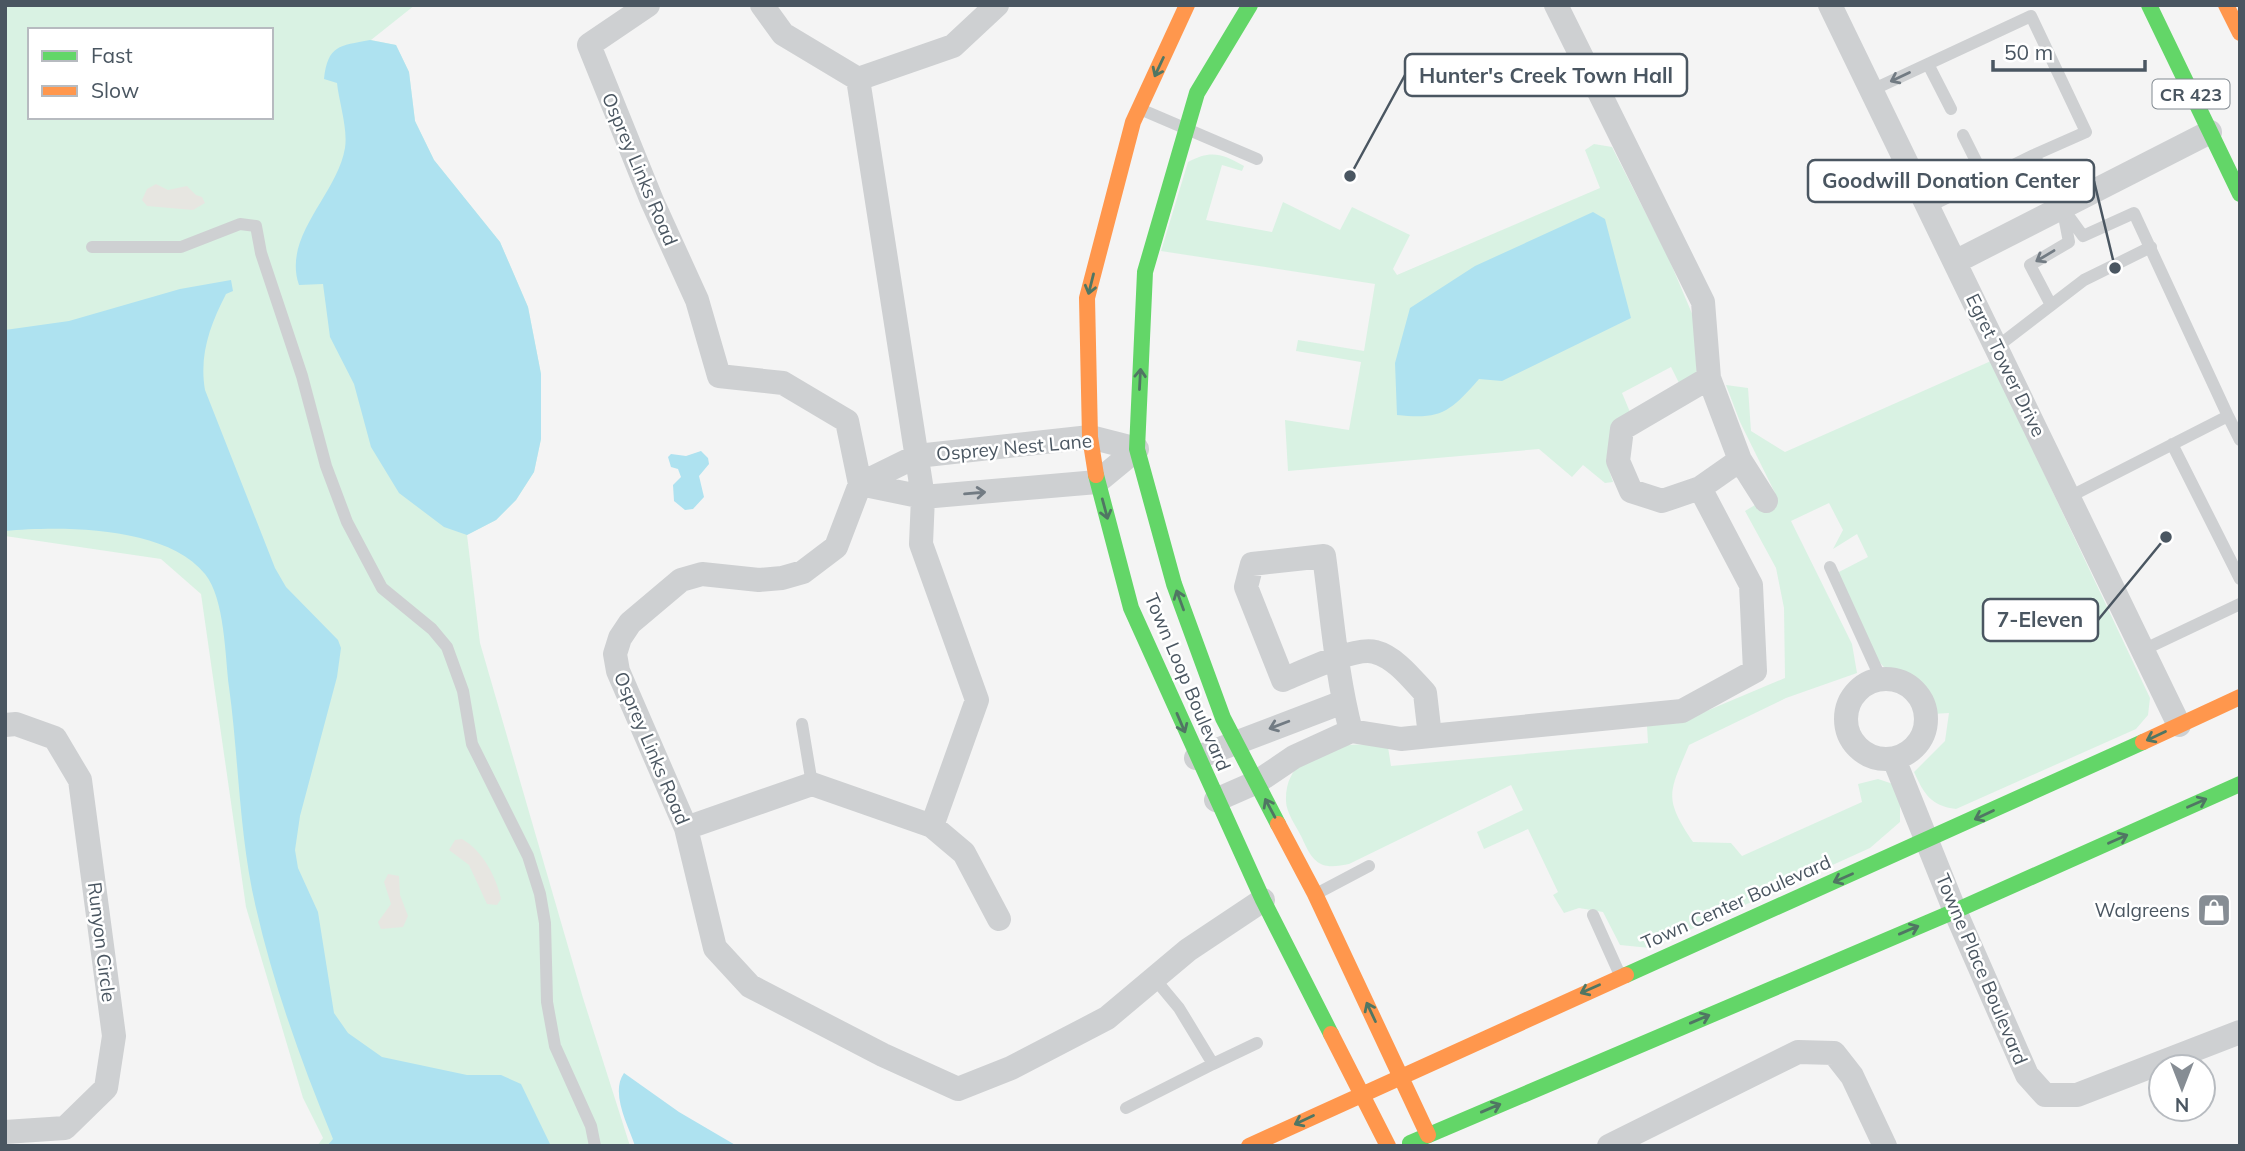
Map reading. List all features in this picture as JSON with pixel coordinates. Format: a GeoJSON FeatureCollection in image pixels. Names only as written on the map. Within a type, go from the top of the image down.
{"type":"FeatureCollection","features":[{"type":"Feature","properties":{"kind":"main road","name":"Town Loop Boulevard"},"geometry":{"type":"LineString","coordinates":[[1187,5],[1133,122],[1087,298],[1090,437],[1097,482],[1131,608],[1196,758],[1388,1146]]}},
{"type":"Feature","properties":{"kind":"main road","name":"Town Loop Boulevard"},"geometry":{"type":"LineString","coordinates":[[1250,5],[1197,93],[1145,272],[1137,449],[1174,584],[1223,718],[1315,894],[1431,1140]]}},
{"type":"Feature","properties":{"kind":"main road","name":"CR 423"},"geometry":{"type":"LineString","coordinates":[[2149,5],[2240,194]]}},
{"type":"Feature","properties":{"kind":"main road"},"geometry":{"type":"LineString","coordinates":[[2233,11],[2240,33]]}},
{"type":"Feature","properties":{"kind":"main road","name":"Town Center Boulevard"},"geometry":{"type":"LineString","coordinates":[[1249,1146],[1400,1074],[1928,841],[2240,697]]}},
{"type":"Feature","properties":{"kind":"main road"},"geometry":{"type":"LineString","coordinates":[[1404,1146],[1431,1140],[2240,784]]}},
{"type":"Feature","properties":{"kind":"street","name":"Osprey Links Road"},"geometry":{"type":"LineString","coordinates":[[648,5],[589,45],[652,201],[697,300],[719,376],[783,383],[847,421],[860,484],[836,547],[803,572],[782,578],[759,580],[702,574],[681,580],[643,608],[620,638],[615,654],[618,671],[686,828],[715,948],[750,986],[883,1055],[958,1089],[1011,1068],[1107,1018],[1188,950],[1264,900]]}},
{"type":"Feature","properties":{"kind":"street"},"geometry":{"type":"LineString","coordinates":[[762,5],[783,34],[858,79],[953,46],[997,5]]}},
{"type":"Feature","properties":{"kind":"street"},"geometry":{"type":"LineString","coordinates":[[1556,5],[1703,302],[1709,378],[1740,460],[1766,501]]}},
{"type":"Feature","properties":{"kind":"street","name":"Egret Tower Drive"},"geometry":{"type":"LineString","coordinates":[[1830,5],[2179,725]]}},
{"type":"Feature","properties":{"kind":"street","name":"Osprey Nest Lane"},"geometry":{"type":"LineString","coordinates":[[858,79],[923,497],[921,544],[977,700],[932,825]]}},
{"type":"Feature","properties":{"kind":"street"},"geometry":{"type":"LineString","coordinates":[[1955,262],[2210,132]]}},
{"type":"Feature","properties":{"kind":"street"},"geometry":{"type":"LineString","coordinates":[[1709,378],[1622,429],[1618,461],[1631,491],[1662,501],[1700,488],[1740,460]]}},
{"type":"Feature","properties":{"kind":"street","name":"Osprey Nest Lane"},"geometry":{"type":"LineString","coordinates":[[860,484],[917,456],[1090,437],[1137,449]]}},
{"type":"Feature","properties":{"kind":"street","name":"Osprey Nest Lane"},"geometry":{"type":"LineString","coordinates":[[1097,482],[1137,449]]}},
{"type":"Feature","properties":{"kind":"street"},"geometry":{"type":"LineString","coordinates":[[860,484],[923,497],[1097,482]]}},
{"type":"Feature","properties":{"kind":"street"},"geometry":{"type":"LineString","coordinates":[[1216,800],[1257,782],[1294,757],[1351,731],[1401,740],[1682,711],[1755,671],[1751,585],[1700,488]]}},
{"type":"Feature","properties":{"kind":"street"},"geometry":{"type":"LineString","coordinates":[[1351,731],[1343,702],[1338,657],[1324,556],[1252,564],[1246,587],[1283,680],[1338,657],[1374,651],[1389,659],[1425,693],[1430,736]]}},
{"type":"Feature","properties":{"kind":"street"},"geometry":{"type":"LineString","coordinates":[[1881,679],[1907,685],[1917,694],[1926,720],[1917,745],[1894,759],[1881,759],[1858,749],[1846,726],[1850,701],[1858,690],[1881,679]]}},
{"type":"Feature","properties":{"kind":"street"},"geometry":{"type":"LineString","coordinates":[[1196,758],[1343,702]]}},
{"type":"Feature","properties":{"kind":"street","name":"Runyon Circle"},"geometry":{"type":"LineString","coordinates":[[5,725],[16,724],[55,738],[80,780],[114,1036],[106,1088],[65,1128],[5,1132]]}},
{"type":"Feature","properties":{"kind":"street","name":"Towne Place Boulevard"},"geometry":{"type":"LineString","coordinates":[[1894,759],[1955,911],[2027,1075],[2045,1095],[2077,1095],[2240,1032]]}},
{"type":"Feature","properties":{"kind":"street"},"geometry":{"type":"LineString","coordinates":[[686,828],[812,784],[932,825],[964,853],[999,919]]}},
{"type":"Feature","properties":{"kind":"street"},"geometry":{"type":"LineString","coordinates":[[1609,1146],[1798,1052],[1834,1053],[1852,1076],[1885,1146]]}},
{"type":"Feature","properties":{"kind":"lane"},"geometry":{"type":"LineString","coordinates":[[1871,90],[2031,16],[2086,132],[1928,207]]}},
{"type":"Feature","properties":{"kind":"lane"},"geometry":{"type":"LineString","coordinates":[[1928,64],[1951,108]]}},
{"type":"Feature","properties":{"kind":"lane"},"geometry":{"type":"LineString","coordinates":[[1139,109],[1258,159]]}},
{"type":"Feature","properties":{"kind":"lane"},"geometry":{"type":"LineString","coordinates":[[1963,135],[1985,179]]}},
{"type":"Feature","properties":{"kind":"lane"},"geometry":{"type":"LineString","coordinates":[[2034,155],[2062,207],[2083,236],[2134,213],[2240,440]]}},
{"type":"Feature","properties":{"kind":"lane"},"geometry":{"type":"LineString","coordinates":[[2051,305],[2030,265],[2068,242],[2062,207]]}},
{"type":"Feature","properties":{"kind":"lane"},"geometry":{"type":"LineString","coordinates":[[92,247],[181,247],[240,224],[256,226],[261,253],[302,376],[326,466],[347,522],[382,588],[432,629],[447,647],[463,691],[472,744],[528,856],[540,894],[545,923],[545,977],[555,1046],[591,1126],[596,1146]]}},
{"type":"Feature","properties":{"kind":"lane"},"geometry":{"type":"LineString","coordinates":[[1997,346],[2084,279],[2151,247]]}},
{"type":"Feature","properties":{"kind":"lane"},"geometry":{"type":"LineString","coordinates":[[2069,497],[2228,416]]}},
{"type":"Feature","properties":{"kind":"lane"},"geometry":{"type":"LineString","coordinates":[[2172,444],[2240,579]]}},
{"type":"Feature","properties":{"kind":"lane"},"geometry":{"type":"LineString","coordinates":[[1830,568],[1881,679]]}},
{"type":"Feature","properties":{"kind":"lane"},"geometry":{"type":"LineString","coordinates":[[2143,650],[2240,604]]}},
{"type":"Feature","properties":{"kind":"lane"},"geometry":{"type":"LineString","coordinates":[[802,724],[812,784]]}},
{"type":"Feature","properties":{"kind":"lane"},"geometry":{"type":"LineString","coordinates":[[1315,894],[1369,866]]}},
{"type":"Feature","properties":{"kind":"lane"},"geometry":{"type":"LineString","coordinates":[[1593,915],[1620,975]]}},
{"type":"Feature","properties":{"kind":"lane"},"geometry":{"type":"LineString","coordinates":[[1154,978],[1179,1008],[1213,1064]]}},
{"type":"Feature","properties":{"kind":"lane"},"geometry":{"type":"LineString","coordinates":[[1126,1108],[1257,1043]]}},
{"type":"Feature","properties":{"kind":"green space"},"geometry":{"type":"Polygon","coordinates":[[[5,5],[415,5],[371,40],[396,45],[409,72],[415,121],[434,160],[500,242],[528,307],[541,374],[541,439],[534,472],[516,500],[496,520],[467,535],[480,643],[583,998],[630,1146],[317,1146],[323,1138],[303,1098],[246,907],[201,594],[161,559],[5,536],[5,5]]]}},
{"type":"Feature","properties":{"kind":"green space"},"geometry":{"type":"Polygon","coordinates":[[[1594,144],[1612,147],[1669,259],[1693,316],[1697,375],[1679,383],[1671,367],[1622,393],[1630,412],[1614,422],[1606,461],[1613,482],[1605,483],[1583,465],[1572,477],[1539,449],[1288,471],[1285,420],[1349,430],[1361,362],[1296,351],[1298,340],[1364,351],[1375,284],[1161,251],[1188,162],[1203,156],[1216,155],[1244,166],[1242,171],[1222,165],[1206,220],[1272,232],[1283,202],[1340,230],[1352,207],[1410,235],[1393,269],[1397,275],[1600,188],[1585,150],[1594,144]]]}},
{"type":"Feature","properties":{"kind":"green space"},"geometry":{"type":"Polygon","coordinates":[[[1991,361],[2150,698],[2148,715],[2136,729],[1956,809],[1934,802],[1921,787],[1914,772],[1945,741],[1949,713],[1932,714],[1916,684],[1887,670],[1879,662],[1837,573],[1868,557],[1857,534],[1833,549],[1843,530],[1829,503],[1791,521],[1852,644],[1857,673],[1786,698],[1689,745],[1674,785],[1673,804],[1693,842],[1731,843],[1742,856],[1862,802],[1858,784],[1878,779],[1893,784],[1900,803],[1900,822],[1870,848],[1650,948],[1620,945],[1603,912],[1579,908],[1564,913],[1553,895],[1558,892],[1528,829],[1484,849],[1477,832],[1523,810],[1511,785],[1349,864],[1322,865],[1311,855],[1289,814],[1286,801],[1288,783],[1295,769],[1321,751],[1355,745],[1388,747],[1391,766],[1648,743],[1647,726],[1678,723],[1785,678],[1784,608],[1776,568],[1745,511],[1775,493],[1740,422],[1726,385],[1748,388],[1751,431],[1785,452],[1991,361]]]}},
{"type":"Feature","properties":{"kind":"sand"},"geometry":{"type":"Polygon","coordinates":[[[156,184],[168,190],[187,186],[202,197],[205,203],[193,210],[147,206],[142,200],[147,189],[156,184]]]}},
{"type":"Feature","properties":{"kind":"sand"},"geometry":{"type":"Polygon","coordinates":[[[462,839],[482,857],[492,874],[501,899],[497,905],[487,904],[469,865],[449,850],[455,840],[462,839]]]}},
{"type":"Feature","properties":{"kind":"sand"},"geometry":{"type":"Polygon","coordinates":[[[388,874],[399,876],[400,895],[408,916],[403,927],[381,929],[378,922],[391,904],[384,882],[388,874]]]}},
{"type":"Feature","properties":{"kind":"water"},"geometry":{"type":"Polygon","coordinates":[[[370,40],[396,45],[409,72],[415,121],[434,160],[500,242],[528,307],[541,374],[541,439],[534,472],[516,500],[496,520],[467,535],[444,527],[399,493],[371,447],[354,384],[330,337],[323,284],[299,285],[296,267],[298,250],[304,233],[340,165],[346,141],[337,83],[324,79],[326,68],[332,53],[337,49],[370,40]]]}},
{"type":"Feature","properties":{"kind":"water"},"geometry":{"type":"Polygon","coordinates":[[[1593,212],[1605,219],[1631,318],[1502,381],[1479,379],[1452,406],[1435,415],[1397,415],[1395,363],[1410,308],[1475,266],[1593,212]]]}},
{"type":"Feature","properties":{"kind":"water"},"geometry":{"type":"Polygon","coordinates":[[[231,280],[233,291],[226,294],[207,340],[205,390],[275,568],[286,587],[338,640],[341,648],[337,677],[300,816],[295,850],[298,868],[318,912],[334,1013],[348,1033],[382,1057],[467,1075],[501,1075],[521,1084],[551,1146],[327,1146],[333,1139],[280,996],[250,881],[223,628],[212,585],[188,558],[165,546],[140,538],[83,530],[5,531],[5,330],[69,321],[180,289],[231,280]]]}},
{"type":"Feature","properties":{"kind":"water"},"geometry":{"type":"Polygon","coordinates":[[[701,451],[708,458],[709,464],[699,476],[704,497],[693,509],[685,510],[674,501],[673,485],[681,477],[678,469],[671,467],[668,457],[671,454],[686,456],[701,451]]]}},
{"type":"Feature","properties":{"kind":"water"},"geometry":{"type":"Polygon","coordinates":[[[624,1073],[679,1112],[737,1146],[635,1146],[619,1099],[620,1081],[624,1073]]]}},
{"type":"Feature","properties":{"kind":"traffic: fast"},"geometry":{"type":"LineString","coordinates":[[1250,5],[1197,93],[1145,272],[1137,449],[1174,584],[1223,718],[1278,824]]}},
{"type":"Feature","properties":{"kind":"traffic: fast"},"geometry":{"type":"LineString","coordinates":[[2149,5],[2240,194]]}},
{"type":"Feature","properties":{"kind":"traffic: fast"},"geometry":{"type":"LineString","coordinates":[[1096,475],[1131,608],[1263,900],[1331,1034]]}},
{"type":"Feature","properties":{"kind":"traffic: fast"},"geometry":{"type":"LineString","coordinates":[[1626,975],[2143,742]]}},
{"type":"Feature","properties":{"kind":"traffic: fast"},"geometry":{"type":"LineString","coordinates":[[1410,1143],[1955,911],[2240,784]]}},
{"type":"Feature","properties":{"kind":"traffic: slow"},"geometry":{"type":"LineString","coordinates":[[1096,475],[1090,437],[1087,298],[1133,122],[1187,5]]}},
{"type":"Feature","properties":{"kind":"traffic: slow"},"geometry":{"type":"LineString","coordinates":[[2226,5],[2240,33]]}},
{"type":"Feature","properties":{"kind":"traffic: slow"},"geometry":{"type":"LineString","coordinates":[[2143,742],[2240,697]]}},
{"type":"Feature","properties":{"kind":"traffic: slow"},"geometry":{"type":"LineString","coordinates":[[1278,824],[1315,894],[1428,1135]]}},
{"type":"Feature","properties":{"kind":"traffic: slow"},"geometry":{"type":"LineString","coordinates":[[1249,1146],[1626,975]]}},
{"type":"Feature","properties":{"kind":"traffic: slow"},"geometry":{"type":"LineString","coordinates":[[1331,1034],[1388,1146]]}},
{"type":"Feature","properties":{"kind":"place","name":"Hunter's Creek Town Hall"},"geometry":{"type":"Point","coordinates":[1350,176]}},
{"type":"Feature","properties":{"kind":"place","name":"Goodwill Donation Center"},"geometry":{"type":"Point","coordinates":[2115,268]}},
{"type":"Feature","properties":{"kind":"place","name":"7-Eleven"},"geometry":{"type":"Point","coordinates":[2166,537]}},
{"type":"Feature","properties":{"kind":"place","name":"Walgreens"},"geometry":{"type":"Point","coordinates":[2214,910]}}]}
